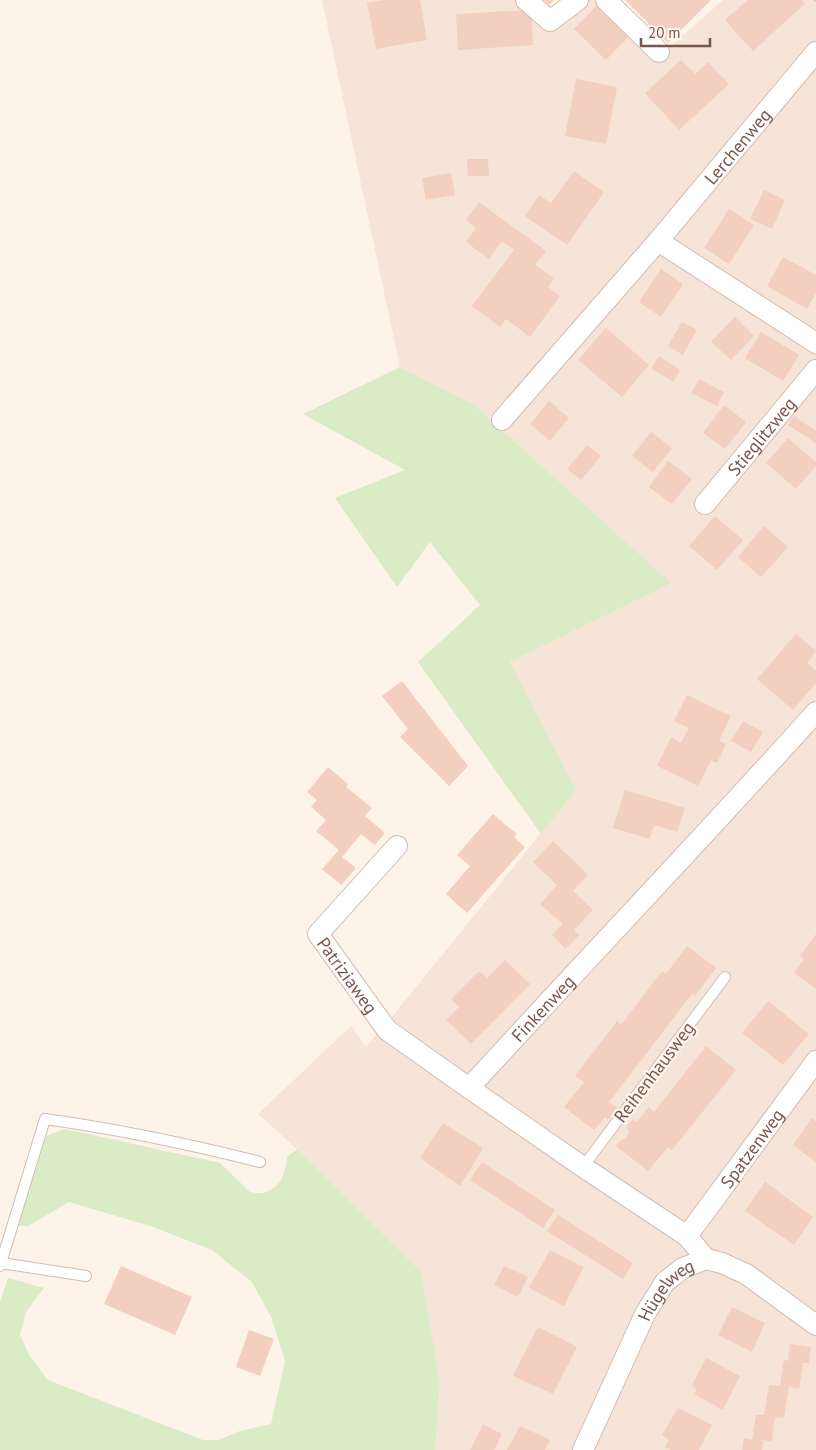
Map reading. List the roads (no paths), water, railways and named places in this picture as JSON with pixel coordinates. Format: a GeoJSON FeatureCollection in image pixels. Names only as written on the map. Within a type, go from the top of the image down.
{"type":"FeatureCollection","features":[{"type":"Feature","properties":{"kind":"street"},"geometry":{"type":"LineString","coordinates":[[526,0],[550,21],[578,0]]}},
{"type":"Feature","properties":{"kind":"street"},"geometry":{"type":"LineString","coordinates":[[606,0],[659,52]]}},
{"type":"Feature","properties":{"kind":"street","name":"Lerchenweg"},"geometry":{"type":"LineString","coordinates":[[502,420],[658,241],[816,52]]}},
{"type":"Feature","properties":{"kind":"street"},"geometry":{"type":"LineString","coordinates":[[658,241],[816,343]]}},
{"type":"Feature","properties":{"kind":"street","name":"Stieglitzweg"},"geometry":{"type":"LineString","coordinates":[[705,504],[816,370]]}},
{"type":"Feature","properties":{"kind":"street","name":"Finkenweg"},"geometry":{"type":"LineString","coordinates":[[469,1088],[617,927],[716,823],[816,712]]}},
{"type":"Feature","properties":{"kind":"street","name":"Patriziaweg"},"geometry":{"type":"LineString","coordinates":[[397,846],[318,934],[387,1030],[469,1088]]}},
{"type":"Feature","properties":{"kind":"street","name":"Spatzenweg"},"geometry":{"type":"LineString","coordinates":[[687,1236],[816,1061]]}},
{"type":"Feature","properties":{"kind":"street"},"geometry":{"type":"LineString","coordinates":[[469,1088],[687,1236],[706,1259]]}},
{"type":"Feature","properties":{"kind":"street","name":"Hügelweg"},"geometry":{"type":"LineString","coordinates":[[582,1450],[645,1314],[665,1282],[683,1268],[706,1259],[722,1263],[746,1274],[816,1325]]}},
{"type":"Feature","properties":{"kind":"lane","name":"Reihenhausweg"},"geometry":{"type":"LineString","coordinates":[[583,1167],[725,978]]}},
{"type":"Feature","properties":{"kind":"lane"},"geometry":{"type":"LineString","coordinates":[[86,1276],[1,1264],[45,1119],[88,1125],[260,1162]]}}]}
